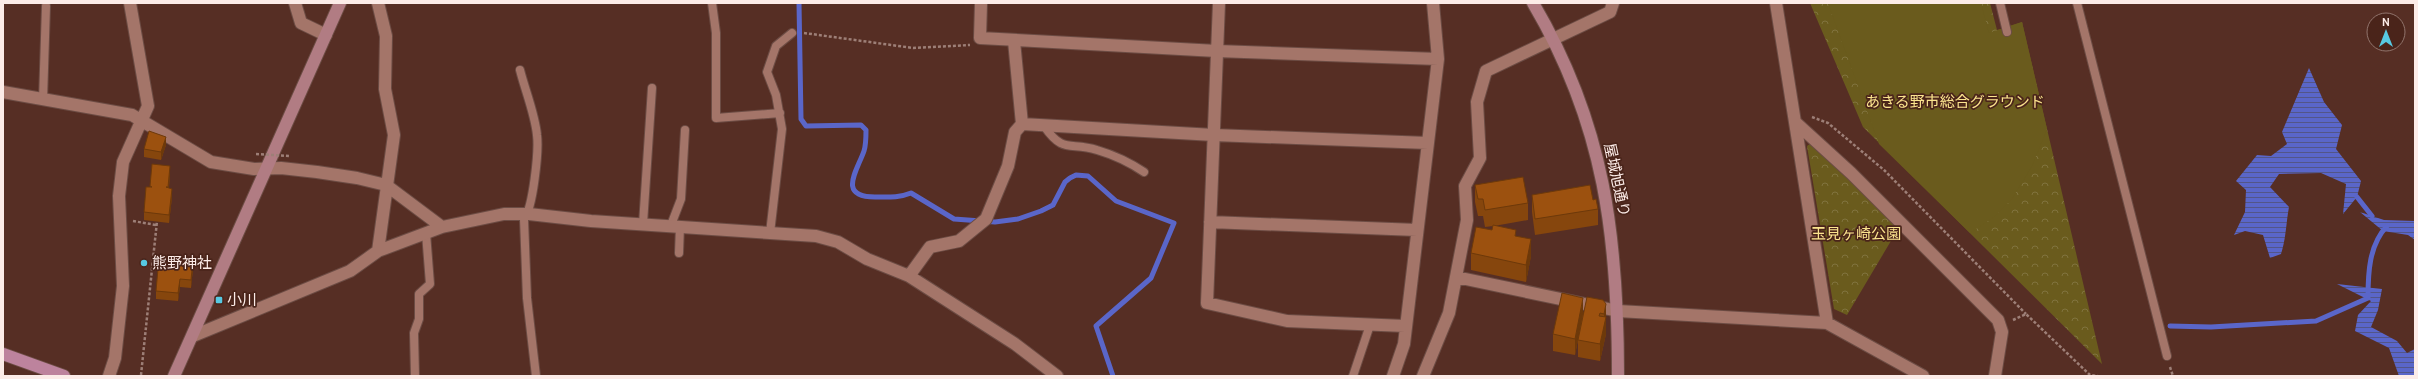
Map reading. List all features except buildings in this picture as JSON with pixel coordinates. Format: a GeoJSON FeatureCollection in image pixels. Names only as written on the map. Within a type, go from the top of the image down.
{"type":"FeatureCollection","features":[{"type":"Feature","properties":{"kind":"main road"},"geometry":{"type":"LineString","coordinates":[[174,376],[268,169],[340,3]]}},
{"type":"Feature","properties":{"kind":"main road","name":"屋城旭通り"},"geometry":{"type":"LineString","coordinates":[[1533,3],[1552,38],[1576,92],[1600,168],[1614,247],[1618,311],[1618,376]]}},
{"type":"Feature","properties":{"kind":"main road"},"geometry":{"type":"LineString","coordinates":[[3,354],[64,376]]}},
{"type":"Feature","properties":{"kind":"street"},"geometry":{"type":"LineString","coordinates":[[110,376],[115,358],[123,286],[119,196],[123,162],[148,106],[130,3]]}},
{"type":"Feature","properties":{"kind":"street"},"geometry":{"type":"LineString","coordinates":[[295,3],[301,23],[326,35]]}},
{"type":"Feature","properties":{"kind":"street"},"geometry":{"type":"LineString","coordinates":[[378,3],[386,36],[385,89],[394,135],[378,251]]}},
{"type":"Feature","properties":{"kind":"street"},"geometry":{"type":"LineString","coordinates":[[981,3],[980,38],[1217,51],[1438,59]]}},
{"type":"Feature","properties":{"kind":"street"},"geometry":{"type":"LineString","coordinates":[[1219,3],[1207,303],[1287,321],[1405,326]]}},
{"type":"Feature","properties":{"kind":"street"},"geometry":{"type":"LineString","coordinates":[[1393,376],[1404,344],[1438,59],[1433,3]]}},
{"type":"Feature","properties":{"kind":"street"},"geometry":{"type":"LineString","coordinates":[[1423,376],[1449,313],[1467,220],[1465,186],[1480,158],[1477,102],[1486,71],[1552,38],[1610,12],[1613,3]]}},
{"type":"Feature","properties":{"kind":"street"},"geometry":{"type":"LineString","coordinates":[[1776,3],[1827,323]]}},
{"type":"Feature","properties":{"kind":"street"},"geometry":{"type":"LineString","coordinates":[[909,276],[930,247],[958,241],[986,219],[1008,166],[1015,132],[1022,124],[1014,41]]}},
{"type":"Feature","properties":{"kind":"street"},"geometry":{"type":"LineString","coordinates":[[3,92],[132,115],[141,119],[210,162],[268,169],[317,172],[357,178],[386,185],[442,227]]}},
{"type":"Feature","properties":{"kind":"street"},"geometry":{"type":"LineString","coordinates":[[1795,122],[1851,173],[1998,320],[2002,332],[1995,376]]}},
{"type":"Feature","properties":{"kind":"street"},"geometry":{"type":"LineString","coordinates":[[1022,124],[1214,135],[1428,143]]}},
{"type":"Feature","properties":{"kind":"street"},"geometry":{"type":"LineString","coordinates":[[193,336],[350,271],[378,251],[442,227],[504,214],[529,214],[591,221],[816,236],[838,242],[867,259],[909,276],[1015,344],[1057,376]]}},
{"type":"Feature","properties":{"kind":"street"},"geometry":{"type":"LineString","coordinates":[[1210,222],[1417,230]]}},
{"type":"Feature","properties":{"kind":"street"},"geometry":{"type":"LineString","coordinates":[[1456,277],[1618,311],[1827,323],[1923,376]]}},
{"type":"Feature","properties":{"kind":"lane"},"geometry":{"type":"LineString","coordinates":[[712,3],[716,33],[716,118],[780,113]]}},
{"type":"Feature","properties":{"kind":"lane"},"geometry":{"type":"LineString","coordinates":[[2000,3],[2007,32]]}},
{"type":"Feature","properties":{"kind":"lane"},"geometry":{"type":"LineString","coordinates":[[2077,3],[2168,356]]}},
{"type":"Feature","properties":{"kind":"lane"},"geometry":{"type":"LineString","coordinates":[[43,100],[46,6]]}},
{"type":"Feature","properties":{"kind":"lane"},"geometry":{"type":"LineString","coordinates":[[770,233],[782,143],[780,113],[767,72],[776,46],[792,33]]}},
{"type":"Feature","properties":{"kind":"lane"},"geometry":{"type":"LineString","coordinates":[[520,70],[537,135],[534,180],[529,214],[524,219],[527,298],[536,376]]}},
{"type":"Feature","properties":{"kind":"lane"},"geometry":{"type":"LineString","coordinates":[[643,224],[652,88]]}},
{"type":"Feature","properties":{"kind":"lane"},"geometry":{"type":"LineString","coordinates":[[1044,126],[1054,140],[1063,145],[1095,149],[1123,159],[1144,172]]}},
{"type":"Feature","properties":{"kind":"lane"},"geometry":{"type":"LineString","coordinates":[[678,254],[675,226],[682,199],[685,130]]}},
{"type":"Feature","properties":{"kind":"lane"},"geometry":{"type":"LineString","coordinates":[[415,376],[414,333],[419,319],[419,294],[430,284],[426,233]]}},
{"type":"Feature","properties":{"kind":"lane"},"geometry":{"type":"LineString","coordinates":[[1353,376],[1370,325]]}},
{"type":"Feature","properties":{"kind":"path"},"geometry":{"type":"LineString","coordinates":[[806,33],[913,48],[969,46],[980,38]]}},
{"type":"Feature","properties":{"kind":"path"},"geometry":{"type":"LineString","coordinates":[[1828,123],[1884,170],[2026,314],[2090,375],[2098,376]]}},
{"type":"Feature","properties":{"kind":"path"},"geometry":{"type":"LineString","coordinates":[[256,154],[288,156]]}},
{"type":"Feature","properties":{"kind":"path"},"geometry":{"type":"LineString","coordinates":[[120,219],[156,223],[141,375]]}},
{"type":"Feature","properties":{"kind":"path"},"geometry":{"type":"LineString","coordinates":[[2000,326],[2026,314]]}},
{"type":"Feature","properties":{"kind":"green space","name":"あきる野市総合グラウンド"},"geometry":{"type":"Polygon","coordinates":[[[1810,3],[1990,3],[1997,30],[2022,22],[2102,364],[1863,127],[1810,3]]]}},
{"type":"Feature","properties":{"kind":"green space","name":"あきる野市総合グラウンド"},"geometry":{"type":"Polygon","coordinates":[[[1828,3],[1981,3],[1989,33],[2022,22],[2047,129],[2032,166],[2012,199],[1994,217],[1970,233],[1879,144],[1828,3]]]}},
{"type":"Feature","properties":{"kind":"green space","name":"玉見ヶ崎公園"},"geometry":{"type":"Polygon","coordinates":[[[1814,141],[1898,229],[1847,315],[1834,309],[1807,146],[1814,141]]]}},
{"type":"Feature","properties":{"kind":"water"},"geometry":{"type":"Polygon","coordinates":[[[2309,68],[2324,102],[2342,125],[2336,149],[2361,181],[2357,197],[2343,214],[2346,184],[2321,173],[2279,174],[2270,187],[2289,207],[2281,254],[2270,258],[2263,235],[2245,231],[2234,235],[2245,212],[2246,190],[2236,181],[2257,155],[2271,156],[2287,144],[2282,132],[2309,68]]]}},
{"type":"Feature","properties":{"kind":"water"},"geometry":{"type":"Polygon","coordinates":[[[2360,212],[2384,220],[2415,221],[2415,240],[2408,235],[2383,231],[2360,212]]]}},
{"type":"Feature","properties":{"kind":"water"},"geometry":{"type":"Polygon","coordinates":[[[2337,284],[2382,289],[2378,310],[2371,327],[2397,341],[2407,353],[2415,349],[2415,376],[2399,376],[2389,348],[2355,331],[2358,315],[2371,301],[2337,284]]]}},
{"type":"Feature","properties":{"kind":"waterway"},"geometry":{"type":"LineString","coordinates":[[799,3],[801,119],[806,126],[861,125],[866,130],[865,149],[854,174],[853,188],[856,193],[863,196],[875,197],[898,196],[911,193],[954,219],[995,222],[1018,219],[1041,211],[1053,205],[1065,182],[1070,178],[1076,175],[1088,176],[1116,201],[1174,223],[1151,278],[1096,326],[1113,376]]}},
{"type":"Feature","properties":{"kind":"waterway"},"geometry":{"type":"LineString","coordinates":[[2357,197],[2372,216]]}},
{"type":"Feature","properties":{"kind":"waterway"},"geometry":{"type":"LineString","coordinates":[[2170,326],[2211,327],[2316,321],[2368,298],[2369,269],[2373,251],[2376,242],[2387,226]]}},
{"type":"Feature","properties":{"kind":"place","name":"熊野神社"},"geometry":{"type":"Point","coordinates":[144,263]}},
{"type":"Feature","properties":{"kind":"place","name":"小川"},"geometry":{"type":"Point","coordinates":[219,300]}}]}
